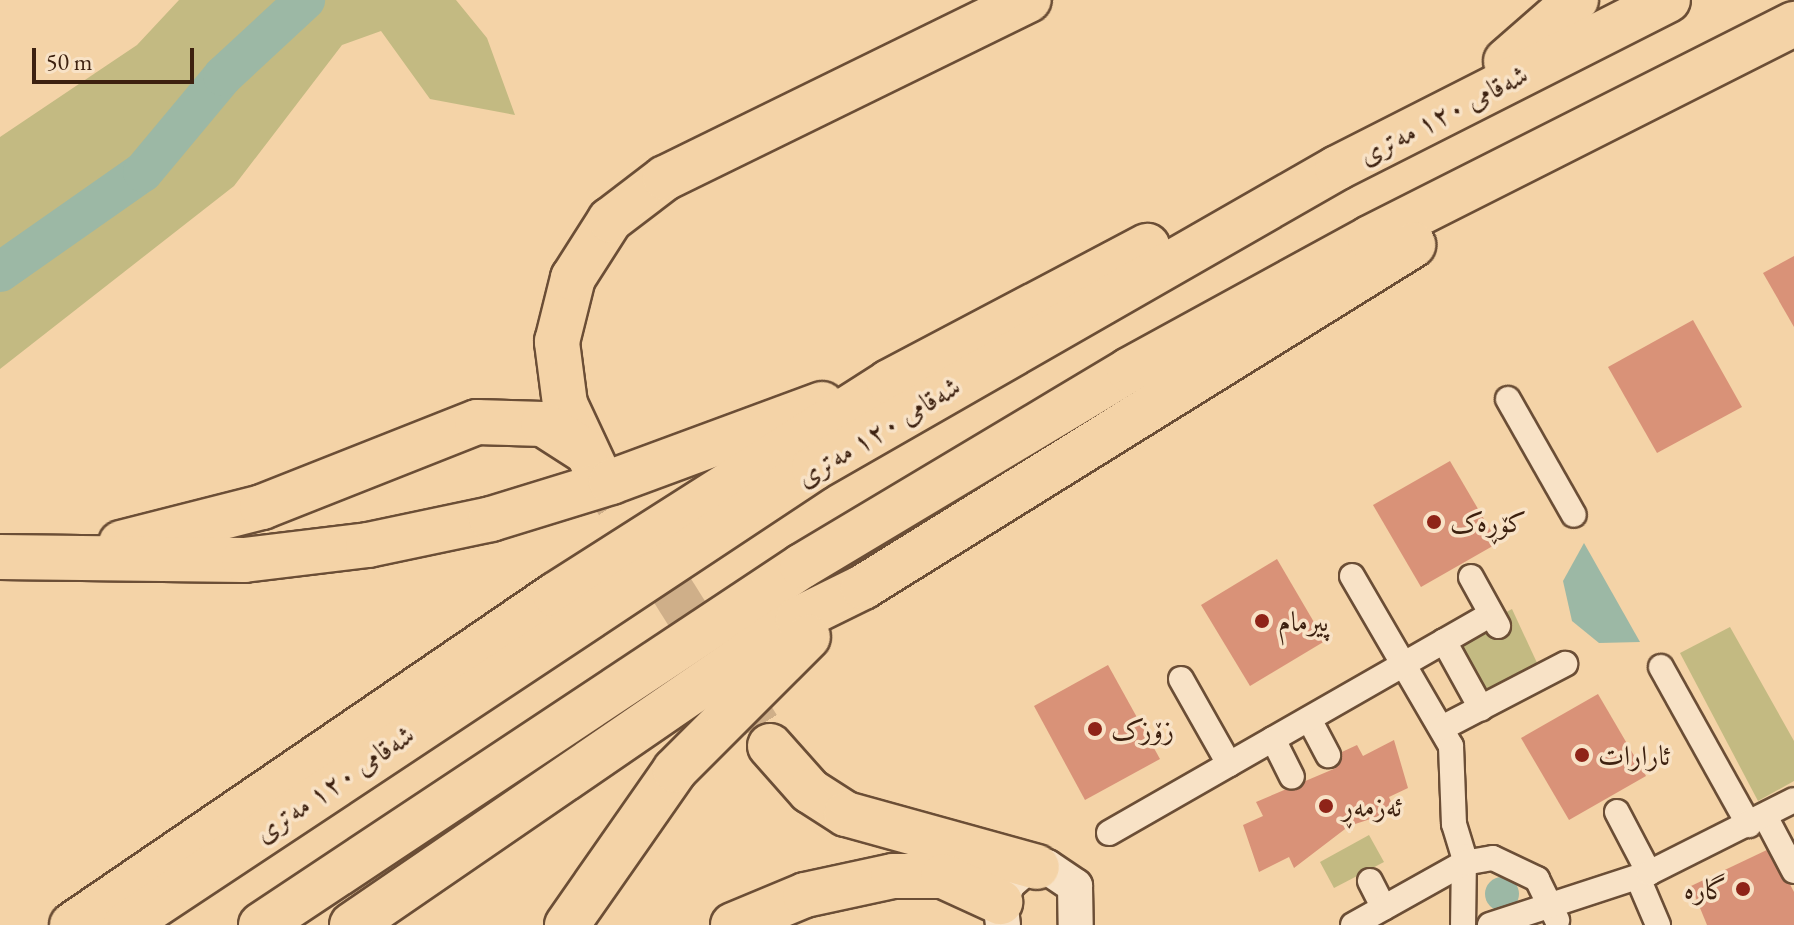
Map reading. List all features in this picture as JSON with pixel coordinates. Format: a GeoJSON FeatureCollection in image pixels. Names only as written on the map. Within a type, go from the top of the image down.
{"type":"FeatureCollection","features":[{"type":"Feature","properties":{"kind":"highway"},"geometry":{"type":"LineString","coordinates":[[0,557],[119,543],[215,522],[477,422],[543,424],[589,459],[565,404],[557,342],[573,278],[610,220],[665,178],[1029,0]]}},
{"type":"Feature","properties":{"kind":"highway"},"geometry":{"type":"LineString","coordinates":[[1443,113],[1576,0]]}},
{"type":"Feature","properties":{"kind":"highway","name":"شەقامی ١٢٠ مەتری"},"geometry":{"type":"LineString","coordinates":[[125,925],[814,468],[1337,168],[1668,0]]}},
{"type":"Feature","properties":{"kind":"highway"},"geometry":{"type":"LineString","coordinates":[[261,925],[533,738],[949,477],[1370,238],[1687,75],[1794,24]]}},
{"type":"Feature","properties":{"kind":"highway"},"geometry":{"type":"LineString","coordinates":[[352,925],[696,685],[863,587],[1687,75]]}},
{"type":"Feature","properties":{"kind":"highway"},"geometry":{"type":"LineString","coordinates":[[72,925],[555,595],[889,382],[1209,214],[1337,168]]}},
{"type":"Feature","properties":{"kind":"highway"},"geometry":{"type":"LineString","coordinates":[[0,557],[228,560],[368,545],[611,482],[889,382]]}},
{"type":"Feature","properties":{"kind":"highway"},"geometry":{"type":"LineString","coordinates":[[567,925],[634,821],[698,742],[863,587]]}},
{"type":"Feature","properties":{"kind":"highway"},"geometry":{"type":"LineString","coordinates":[[770,746],[810,791],[846,814],[1037,867]]}},
{"type":"Feature","properties":{"kind":"highway"},"geometry":{"type":"LineString","coordinates":[[733,925],[818,891],[893,876],[943,876],[997,917]]}},
{"type":"Feature","properties":{"kind":"main road"},"geometry":{"type":"LineString","coordinates":[[997,917],[1015,875],[1037,867],[1068,877],[1080,897],[1079,923]]}},
{"type":"Feature","properties":{"kind":"street"},"geometry":{"type":"LineString","coordinates":[[1508,399],[1574,515]]}},
{"type":"Feature","properties":{"kind":"street"},"geometry":{"type":"LineString","coordinates":[[1352,576],[1442,728],[1454,758],[1454,824],[1464,863],[1463,925]]}},
{"type":"Feature","properties":{"kind":"street"},"geometry":{"type":"LineString","coordinates":[[1109,833],[1444,641],[1495,621],[1471,577]]}},
{"type":"Feature","properties":{"kind":"street"},"geometry":{"type":"LineString","coordinates":[[1444,641],[1481,708]]}},
{"type":"Feature","properties":{"kind":"street"},"geometry":{"type":"LineString","coordinates":[[1442,728],[1565,664]]}},
{"type":"Feature","properties":{"kind":"street"},"geometry":{"type":"LineString","coordinates":[[1661,667],[1757,821],[1794,871]]}},
{"type":"Feature","properties":{"kind":"street"},"geometry":{"type":"LineString","coordinates":[[1181,679],[1229,764]]}},
{"type":"Feature","properties":{"kind":"street"},"geometry":{"type":"LineString","coordinates":[[1309,719],[1328,755]]}},
{"type":"Feature","properties":{"kind":"street"},"geometry":{"type":"LineString","coordinates":[[1273,739],[1292,777]]}},
{"type":"Feature","properties":{"kind":"street"},"geometry":{"type":"LineString","coordinates":[[1490,925],[1555,914],[1644,875],[1722,851],[1757,821],[1794,800]]}},
{"type":"Feature","properties":{"kind":"street"},"geometry":{"type":"LineString","coordinates":[[1617,812],[1644,875],[1658,925]]}},
{"type":"Feature","properties":{"kind":"street"},"geometry":{"type":"LineString","coordinates":[[1353,925],[1464,863],[1493,858],[1529,872],[1555,914]]}},
{"type":"Feature","properties":{"kind":"street"},"geometry":{"type":"LineString","coordinates":[[1370,881],[1384,908]]}},
{"type":"Feature","properties":{"kind":"shaded area"},"geometry":{"type":"Polygon","coordinates":[[[179,0],[456,0],[487,38],[515,115],[430,99],[381,31],[342,45],[234,186],[0,369],[0,137],[137,45],[179,0]]]}},
{"type":"Feature","properties":{"kind":"shaded area"},"geometry":{"type":"Polygon","coordinates":[[[1584,543],[1640,642],[1599,643],[1572,621],[1563,581],[1584,543]]]}},
{"type":"Feature","properties":{"kind":"shaded area"},"geometry":{"type":"Polygon","coordinates":[[[1512,609],[1538,665],[1481,702],[1448,643],[1512,609]]]}},
{"type":"Feature","properties":{"kind":"shaded area"},"geometry":{"type":"Polygon","coordinates":[[[1730,627],[1794,741],[1794,781],[1758,801],[1680,653],[1730,627]]]}},
{"type":"Feature","properties":{"kind":"shaded area"},"geometry":{"type":"Polygon","coordinates":[[[1369,835],[1384,862],[1334,888],[1320,862],[1369,835]]]}},
{"type":"Feature","properties":{"kind":"shaded area"},"geometry":{"type":"Polygon","coordinates":[[[1502,877],[1514,882],[1519,894],[1514,906],[1502,911],[1490,906],[1485,894],[1490,882],[1502,877]]]}},
{"type":"Feature","properties":{"kind":"building"},"geometry":{"type":"Polygon","coordinates":[[[1794,256],[1794,327],[1763,273],[1794,256]]]}},
{"type":"Feature","properties":{"kind":"building"},"geometry":{"type":"Polygon","coordinates":[[[1693,320],[1742,407],[1657,453],[1608,367],[1693,320]]]}},
{"type":"Feature","properties":{"kind":"building","name":"کۆڕەک"},"geometry":{"type":"Polygon","coordinates":[[[1450,461],[1498,543],[1421,587],[1373,505],[1450,461]]]}},
{"type":"Feature","properties":{"kind":"building","name":"پیرمام"},"geometry":{"type":"Polygon","coordinates":[[[1277,559],[1325,641],[1250,686],[1201,605],[1277,559]]]}},
{"type":"Feature","properties":{"kind":"building","name":"زۆزک"},"geometry":{"type":"Polygon","coordinates":[[[1108,665],[1160,759],[1085,800],[1034,706],[1108,665]]]}},
{"type":"Feature","properties":{"kind":"building","name":"ئارارات"},"geometry":{"type":"Polygon","coordinates":[[[1598,694],[1646,776],[1569,820],[1521,738],[1598,694]]]}},
{"type":"Feature","properties":{"kind":"building","name":"ئەزمەڕ"},"geometry":{"type":"Polygon","coordinates":[[[1394,740],[1408,788],[1389,797],[1395,811],[1349,826],[1294,868],[1289,857],[1259,872],[1243,825],[1263,816],[1256,802],[1336,768],[1331,757],[1357,745],[1363,756],[1394,740]]]}},
{"type":"Feature","properties":{"kind":"building","name":"گارە"},"geometry":{"type":"Polygon","coordinates":[[[1771,848],[1794,892],[1794,925],[1707,925],[1691,886],[1771,848]]]}},
{"type":"Feature","properties":{"kind":"waterway"},"geometry":{"type":"LineString","coordinates":[[0,272],[143,172],[223,76],[305,0]]}},
{"type":"Feature","properties":{"kind":"tunnel"},"geometry":{"type":"LineString","coordinates":[[594,466],[770,746]]}},
{"type":"Feature","properties":{"kind":"place","name":"کۆڕەک"},"geometry":{"type":"Point","coordinates":[1434,522]}},
{"type":"Feature","properties":{"kind":"place","name":"پیرمام"},"geometry":{"type":"Point","coordinates":[1262,621]}},
{"type":"Feature","properties":{"kind":"place","name":"زۆزک"},"geometry":{"type":"Point","coordinates":[1095,729]}},
{"type":"Feature","properties":{"kind":"place","name":"ئارارات"},"geometry":{"type":"Point","coordinates":[1582,755]}},
{"type":"Feature","properties":{"kind":"place","name":"ئەزمەڕ"},"geometry":{"type":"Point","coordinates":[1326,806]}},
{"type":"Feature","properties":{"kind":"place","name":"گارە"},"geometry":{"type":"Point","coordinates":[1743,889]}}]}
